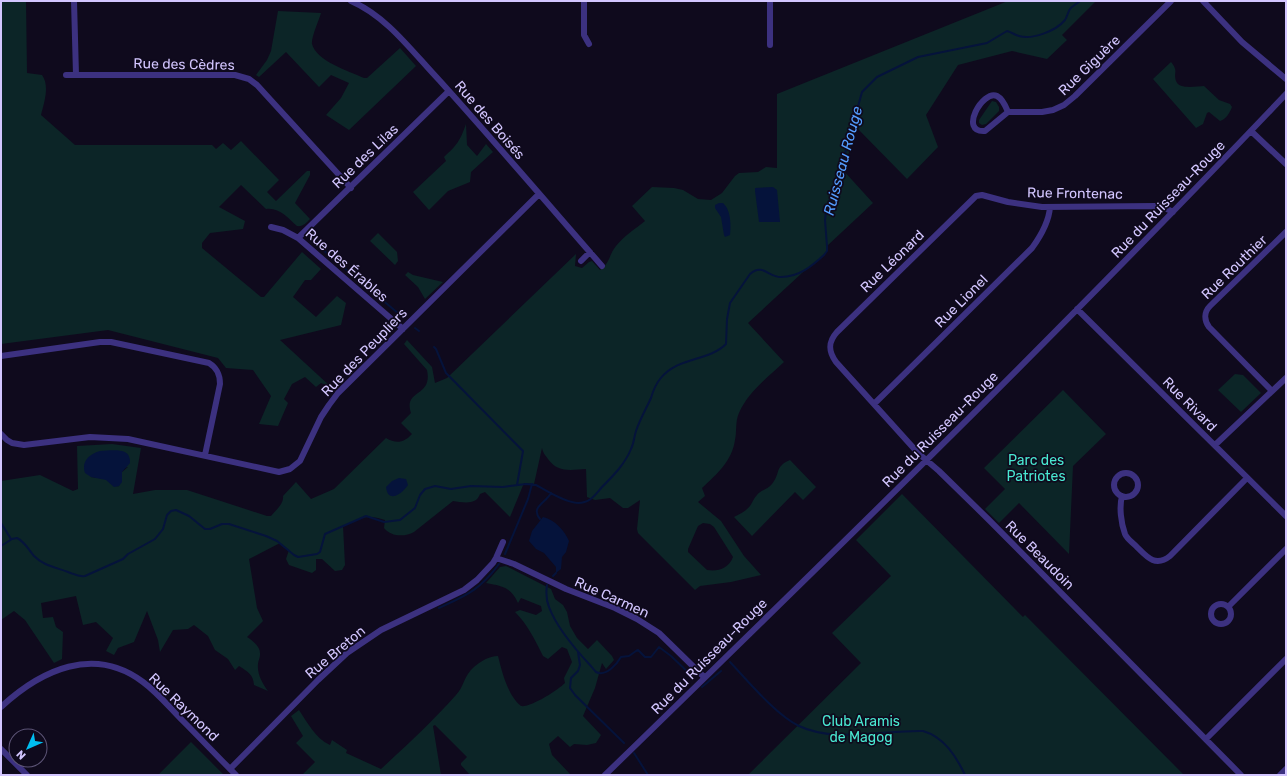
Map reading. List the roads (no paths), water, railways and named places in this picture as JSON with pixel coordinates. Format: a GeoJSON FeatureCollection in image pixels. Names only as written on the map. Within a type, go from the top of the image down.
{"type":"FeatureCollection","features":[{"type":"Feature","properties":{"kind":"street"},"geometry":{"type":"LineString","coordinates":[[74,1],[76,75]]}},
{"type":"Feature","properties":{"kind":"street","name":"Rue des Boisés"},"geometry":{"type":"LineString","coordinates":[[351,1],[365,7],[386,23],[449,91],[602,266]]}},
{"type":"Feature","properties":{"kind":"street"},"geometry":{"type":"LineString","coordinates":[[584,1],[584,35],[589,44]]}},
{"type":"Feature","properties":{"kind":"street"},"geometry":{"type":"LineString","coordinates":[[770,1],[770,45]]}},
{"type":"Feature","properties":{"kind":"street","name":"Rue Giguère"},"geometry":{"type":"LineString","coordinates":[[1008,112],[1046,112],[1064,106],[1171,1]]}},
{"type":"Feature","properties":{"kind":"street"},"geometry":{"type":"LineString","coordinates":[[1203,1],[1242,42],[1286,79]]}},
{"type":"Feature","properties":{"kind":"street","name":"Rue des Cèdres"},"geometry":{"type":"LineString","coordinates":[[66,75],[234,75],[244,77],[257,85],[351,188]]}},
{"type":"Feature","properties":{"kind":"street","name":"Rue des Lilas"},"geometry":{"type":"LineString","coordinates":[[298,238],[449,91]]}},
{"type":"Feature","properties":{"kind":"street","name":"Rue du Ruisseau-Rouge"},"geometry":{"type":"LineString","coordinates":[[605,775],[1078,309],[1286,94]]}},
{"type":"Feature","properties":{"kind":"street"},"geometry":{"type":"LineString","coordinates":[[993,95],[1000,98],[1008,112],[986,130],[980,131],[974,126],[973,121],[975,114],[982,103],[989,96],[993,95]]}},
{"type":"Feature","properties":{"kind":"street"},"geometry":{"type":"LineString","coordinates":[[1251,131],[1286,164]]}},
{"type":"Feature","properties":{"kind":"street","name":"Rue des Peupliers"},"geometry":{"type":"LineString","coordinates":[[1,434],[12,443],[24,445],[90,437],[116,438],[205,455],[273,471],[285,471],[290,469],[300,461],[321,417],[333,399],[539,194]]}},
{"type":"Feature","properties":{"kind":"street","name":"Rue Frontenac"},"geometry":{"type":"LineString","coordinates":[[976,196],[982,195],[1025,205],[1050,207],[1156,206],[1167,208],[1173,212]]}},
{"type":"Feature","properties":{"kind":"street","name":"Rue Léonard"},"geometry":{"type":"LineString","coordinates":[[829,346],[831,339],[836,332],[976,196]]}},
{"type":"Feature","properties":{"kind":"street","name":"Rue Lionel"},"geometry":{"type":"LineString","coordinates":[[874,404],[1032,248],[1042,233],[1050,207]]}},
{"type":"Feature","properties":{"kind":"street","name":"Rue des Érables"},"geometry":{"type":"LineString","coordinates":[[271,228],[283,230],[298,238],[403,329]]}},
{"type":"Feature","properties":{"kind":"street","name":"Rue Routhier"},"geometry":{"type":"LineString","coordinates":[[1272,391],[1209,327],[1205,316],[1207,309],[1286,232]]}},
{"type":"Feature","properties":{"kind":"street"},"geometry":{"type":"LineString","coordinates":[[581,261],[590,252]]}},
{"type":"Feature","properties":{"kind":"street","name":"Rue Rivard"},"geometry":{"type":"LineString","coordinates":[[1078,309],[1286,516]]}},
{"type":"Feature","properties":{"kind":"street"},"geometry":{"type":"LineString","coordinates":[[1,356],[100,342],[111,342],[209,363],[217,369],[220,384],[205,455]]}},
{"type":"Feature","properties":{"kind":"street","name":"Rue Beaudoin"},"geometry":{"type":"LineString","coordinates":[[829,346],[833,358],[926,460],[988,519],[1241,775]]}},
{"type":"Feature","properties":{"kind":"street"},"geometry":{"type":"LineString","coordinates":[[1215,445],[1286,378]]}},
{"type":"Feature","properties":{"kind":"street"},"geometry":{"type":"LineString","coordinates":[[1128,473],[1135,476],[1138,484],[1136,492],[1130,496],[1122,496],[1114,488],[1115,480],[1120,474],[1128,473]]}},
{"type":"Feature","properties":{"kind":"street"},"geometry":{"type":"LineString","coordinates":[[1122,496],[1120,509],[1126,536],[1147,557],[1159,561],[1170,556],[1247,478]]}},
{"type":"Feature","properties":{"kind":"street","name":"Rue Breton"},"geometry":{"type":"LineString","coordinates":[[230,768],[347,653],[381,630],[464,590],[477,580],[496,558],[503,542]]}},
{"type":"Feature","properties":{"kind":"street"},"geometry":{"type":"LineString","coordinates":[[1228,607],[1286,549]]}},
{"type":"Feature","properties":{"kind":"street","name":"Rue Carmen"},"geometry":{"type":"LineString","coordinates":[[496,558],[514,564],[566,589],[615,608],[638,619],[659,633],[704,677]]}},
{"type":"Feature","properties":{"kind":"street"},"geometry":{"type":"LineString","coordinates":[[1206,739],[1286,658]]}},
{"type":"Feature","properties":{"kind":"street","name":"Rue Raymond"},"geometry":{"type":"LineString","coordinates":[[1,707],[26,686],[59,669],[75,665],[91,664],[113,668],[133,676],[151,689],[236,775]]}},
{"type":"Feature","properties":{"kind":"street"},"geometry":{"type":"LineString","coordinates":[[1,748],[27,775]]}},
{"type":"Feature","properties":{"kind":"street"},"geometry":{"type":"LineString","coordinates":[[1280,775],[1286,769]]}},
{"type":"Feature","properties":{"kind":"water"},"geometry":{"type":"Polygon","coordinates":[[[773,187],[777,190],[780,222],[759,222],[755,188],[773,187]]]}},
{"type":"Feature","properties":{"kind":"water"},"geometry":{"type":"Polygon","coordinates":[[[723,203],[726,206],[730,218],[730,235],[725,237],[721,217],[715,208],[715,205],[723,203]]]}},
{"type":"Feature","properties":{"kind":"water"},"geometry":{"type":"Polygon","coordinates":[[[115,450],[127,454],[130,463],[122,472],[122,482],[119,486],[114,487],[106,480],[91,477],[85,473],[84,465],[89,456],[100,451],[115,450]]]}},
{"type":"Feature","properties":{"kind":"water"},"geometry":{"type":"Polygon","coordinates":[[[399,478],[406,479],[408,485],[396,496],[389,495],[386,487],[392,481],[399,478]]]}},
{"type":"Feature","properties":{"kind":"water"},"geometry":{"type":"Polygon","coordinates":[[[543,517],[551,520],[559,526],[569,541],[566,552],[562,557],[561,569],[556,573],[556,567],[544,553],[536,549],[529,541],[532,531],[543,517]]]}},
{"type":"Feature","properties":{"kind":"waterway","name":"Ruisseau Rouge"},"geometry":{"type":"LineString","coordinates":[[1,546],[12,539],[17,538],[34,556],[42,562],[76,575],[85,576],[123,559],[128,554],[155,539],[163,529],[167,515],[171,511],[176,510],[189,516],[205,529],[210,529],[222,524],[229,524],[266,536],[277,541],[298,557],[317,554],[320,552],[325,534],[366,516],[384,522],[400,520],[415,508],[420,495],[425,489],[435,486],[451,489],[471,486],[503,487],[526,484],[536,485],[568,501],[578,503],[586,502],[594,496],[622,465],[632,447],[639,422],[660,379],[675,366],[711,354],[726,344],[727,319],[730,303],[750,274],[755,271],[762,270],[776,276],[788,277],[810,267],[827,251],[825,220],[826,212],[844,157],[862,92],[877,77],[918,57],[987,43],[1007,31],[1024,37],[1044,34],[1061,24],[1065,20],[1070,9],[1080,1]]}},
{"type":"Feature","properties":{"kind":"waterway"},"geometry":{"type":"LineString","coordinates":[[316,244],[399,314],[405,317]]}},
{"type":"Feature","properties":{"kind":"waterway"},"geometry":{"type":"LineString","coordinates":[[415,328],[419,331]]}},
{"type":"Feature","properties":{"kind":"waterway"},"geometry":{"type":"LineString","coordinates":[[434,347],[446,373],[523,451],[517,485]]}},
{"type":"Feature","properties":{"kind":"waterway"},"geometry":{"type":"LineString","coordinates":[[505,554],[528,499],[532,484]]}},
{"type":"Feature","properties":{"kind":"waterway"},"geometry":{"type":"LineString","coordinates":[[540,519],[537,515],[538,508],[551,493]]}},
{"type":"Feature","properties":{"kind":"waterway"},"geometry":{"type":"LineString","coordinates":[[1,523],[11,539]]}},
{"type":"Feature","properties":{"kind":"waterway"},"geometry":{"type":"LineString","coordinates":[[439,608],[458,599],[479,586],[499,564]]}},
{"type":"Feature","properties":{"kind":"waterway"},"geometry":{"type":"LineString","coordinates":[[553,576],[556,573]]}},
{"type":"Feature","properties":{"kind":"waterway"},"geometry":{"type":"LineString","coordinates":[[547,585],[547,602],[556,622],[596,672],[604,673],[611,669],[621,657],[629,656],[638,650],[645,657],[651,657],[659,647],[692,676]]}},
{"type":"Feature","properties":{"kind":"waterway"},"geometry":{"type":"LineString","coordinates":[[578,652],[580,665],[578,671],[571,678],[570,688],[575,695],[624,743]]}},
{"type":"Feature","properties":{"kind":"waterway"},"geometry":{"type":"LineString","coordinates":[[730,662],[772,706],[790,721],[799,726],[813,731],[843,735],[923,731],[937,738],[948,748],[958,761],[965,775]]}},
{"type":"Feature","properties":{"kind":"waterway"},"geometry":{"type":"LineString","coordinates":[[702,687],[721,671]]}},
{"type":"Feature","properties":{"kind":"waterway"},"geometry":{"type":"LineString","coordinates":[[634,753],[648,775]]}},
{"type":"Feature","properties":{"kind":"park label","name":"Parc des Patriotes"},"geometry":{"type":"Point","coordinates":[1036,468]}},
{"type":"Feature","properties":{"kind":"park label","name":"Club Aramis de Magog"},"geometry":{"type":"Point","coordinates":[861,730]}}]}
